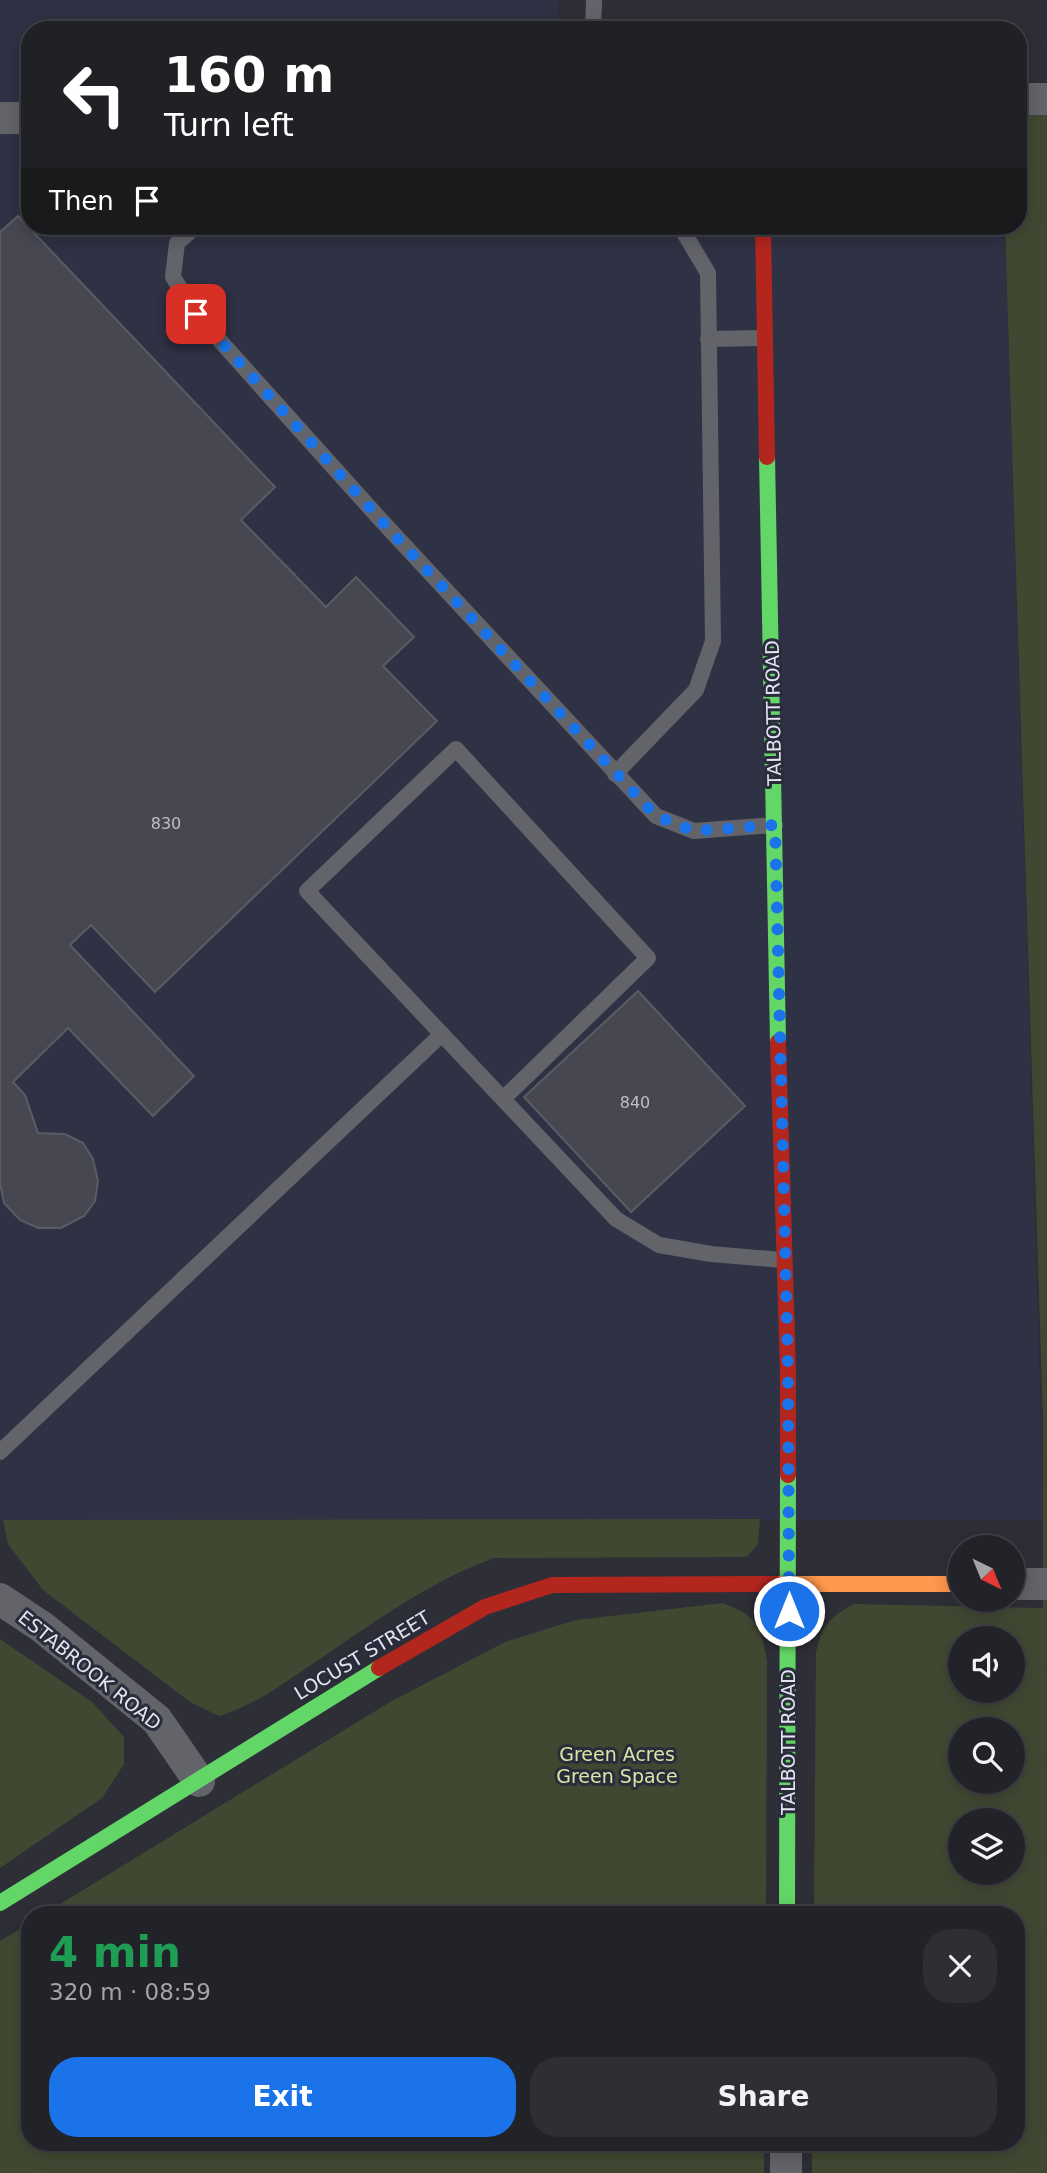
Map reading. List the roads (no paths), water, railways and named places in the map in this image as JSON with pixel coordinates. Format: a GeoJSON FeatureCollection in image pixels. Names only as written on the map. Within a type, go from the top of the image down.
{"type":"FeatureCollection","features":[{"type":"Feature","properties":{"kind":"street"},"geometry":{"type":"LineString","coordinates":[[1027,99],[1047,99]]}},
{"type":"Feature","properties":{"kind":"street"},"geometry":{"type":"LineString","coordinates":[[0,118],[21,118]]}},
{"type":"Feature","properties":{"kind":"street","name":"TALBOTT ROAD"},"geometry":{"type":"LineString","coordinates":[[763,235],[782,1228],[786,1261],[789,1583],[787,1906]]}},
{"type":"Feature","properties":{"kind":"street"},"geometry":{"type":"LineString","coordinates":[[789,1583],[948,1584]]}},
{"type":"Feature","properties":{"kind":"street","name":"LOCUST STREET"},"geometry":{"type":"LineString","coordinates":[[0,1903],[379,1668],[485,1607],[552,1585],[789,1583]]}},
{"type":"Feature","properties":{"kind":"street"},"geometry":{"type":"LineString","coordinates":[[1026,1584],[1047,1584]]}},
{"type":"Feature","properties":{"kind":"street","name":"ESTABROOK ROAD"},"geometry":{"type":"LineString","coordinates":[[0,1599],[42,1627],[157,1720],[199,1780]]}},
{"type":"Feature","properties":{"kind":"street"},"geometry":{"type":"LineString","coordinates":[[786,2151],[786,2173]]}},
{"type":"Feature","properties":{"kind":"lane"},"geometry":{"type":"LineString","coordinates":[[593,21],[594,0]]}},
{"type":"Feature","properties":{"kind":"lane"},"geometry":{"type":"LineString","coordinates":[[186,235],[177,243],[173,277],[196,314],[656,816],[694,831],[775,825]]}},
{"type":"Feature","properties":{"kind":"lane"},"geometry":{"type":"LineString","coordinates":[[615,774],[696,690],[713,641],[708,273],[685,235]]}},
{"type":"Feature","properties":{"kind":"lane"},"geometry":{"type":"LineString","coordinates":[[708,339],[765,338]]}},
{"type":"Feature","properties":{"kind":"lane"},"geometry":{"type":"LineString","coordinates":[[503,1099],[648,958],[456,749],[307,891],[616,1219],[659,1245],[711,1254],[786,1261]]}},
{"type":"Feature","properties":{"kind":"lane"},"geometry":{"type":"LineString","coordinates":[[0,1452],[442,1034]]}},
{"type":"Feature","properties":{"kind":"park label","name":"Green Acres Green Space"},"geometry":{"type":"Point","coordinates":[617,1765]}}]}
